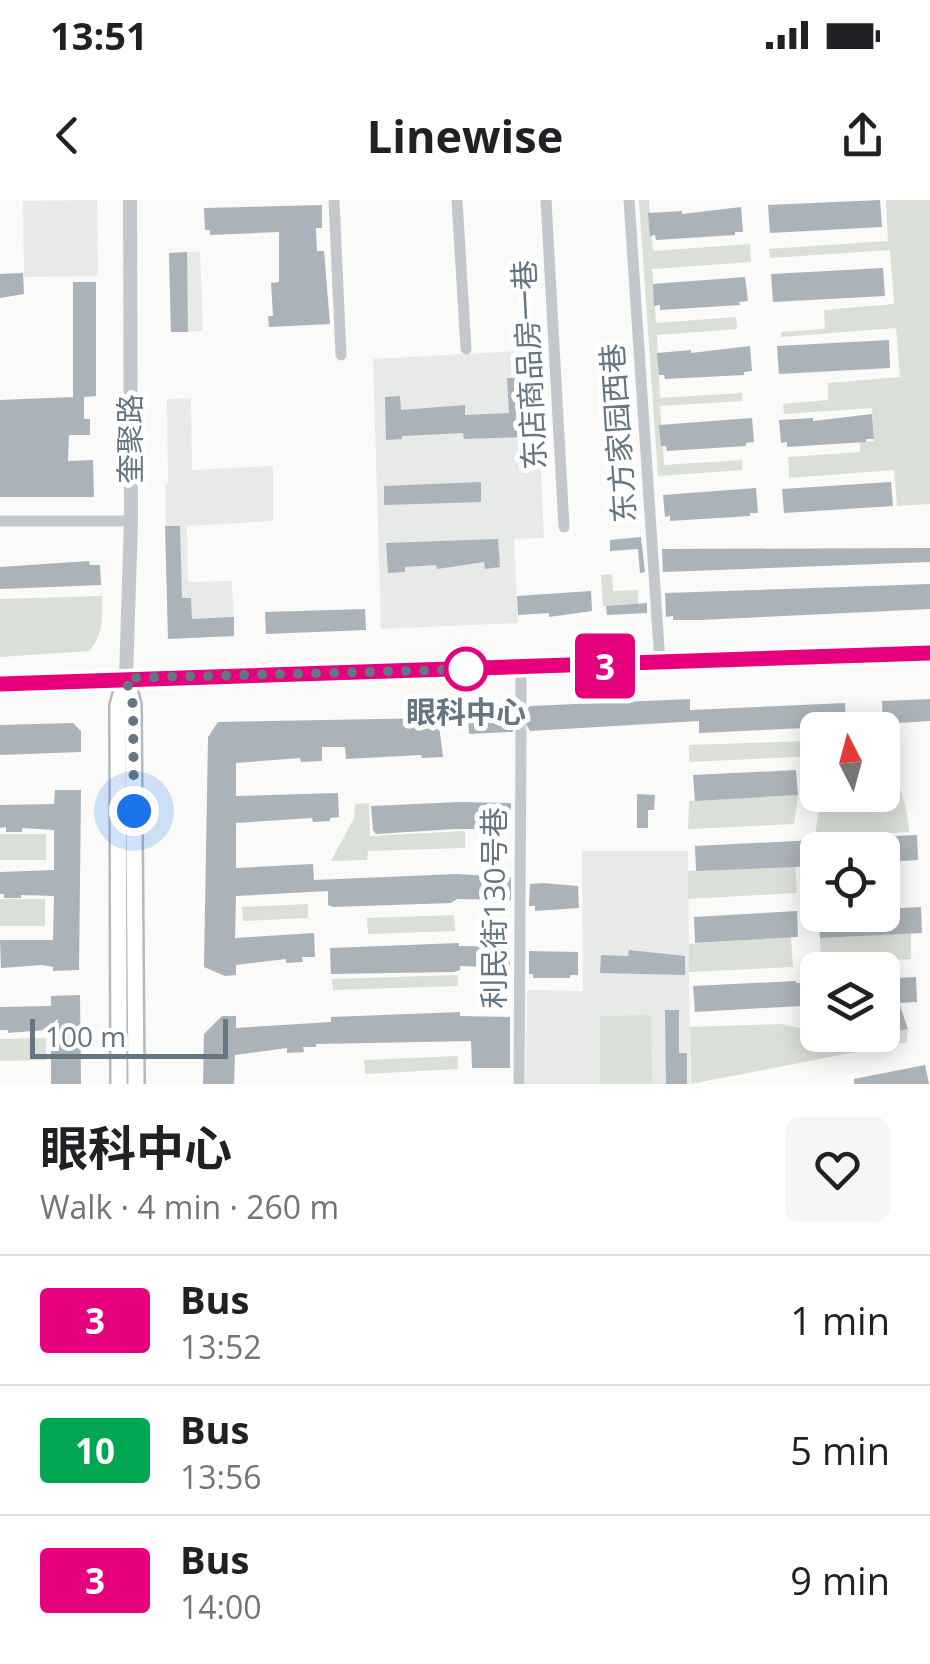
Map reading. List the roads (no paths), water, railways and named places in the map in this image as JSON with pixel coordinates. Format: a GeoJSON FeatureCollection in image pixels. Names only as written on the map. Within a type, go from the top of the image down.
{"type":"FeatureCollection","features":[{"type":"Feature","properties":{"kind":"main road","name":"奎聚路"},"geometry":{"type":"LineString","coordinates":[[119,1084],[118,705],[126,678]]}},
{"type":"Feature","properties":{"kind":"main road","name":"奎聚路"},"geometry":{"type":"LineString","coordinates":[[126,678],[133,705],[136,1084]]}},
{"type":"Feature","properties":{"kind":"street","name":"奎聚路"},"geometry":{"type":"LineString","coordinates":[[126,678],[131,522],[130,200]]}},
{"type":"Feature","properties":{"kind":"street"},"geometry":{"type":"LineString","coordinates":[[334,200],[340,355]]}},
{"type":"Feature","properties":{"kind":"street"},"geometry":{"type":"LineString","coordinates":[[456,200],[466,349]]}},
{"type":"Feature","properties":{"kind":"street","name":"东店商品房一巷"},"geometry":{"type":"LineString","coordinates":[[546,200],[564,527]]}},
{"type":"Feature","properties":{"kind":"street","name":"东方家园西巷"},"geometry":{"type":"LineString","coordinates":[[629,200],[660,664]]}},
{"type":"Feature","properties":{"kind":"street"},"geometry":{"type":"LineString","coordinates":[[0,522],[131,522]]}},
{"type":"Feature","properties":{"kind":"street"},"geometry":{"type":"LineString","coordinates":[[0,684],[930,652]]}},
{"type":"Feature","properties":{"kind":"street"},"geometry":{"type":"LineString","coordinates":[[521,668],[521,705]]}},
{"type":"Feature","properties":{"kind":"street","name":"利民街130号巷"},"geometry":{"type":"LineString","coordinates":[[518,1084],[521,732]]}},
{"type":"Feature","properties":{"kind":"tunnel"},"geometry":{"type":"LineString","coordinates":[[521,705],[521,732]]}},
{"type":"Feature","properties":{"kind":"place","name":"眼科中心"},"geometry":{"type":"Point","coordinates":[466,669]}}]}
